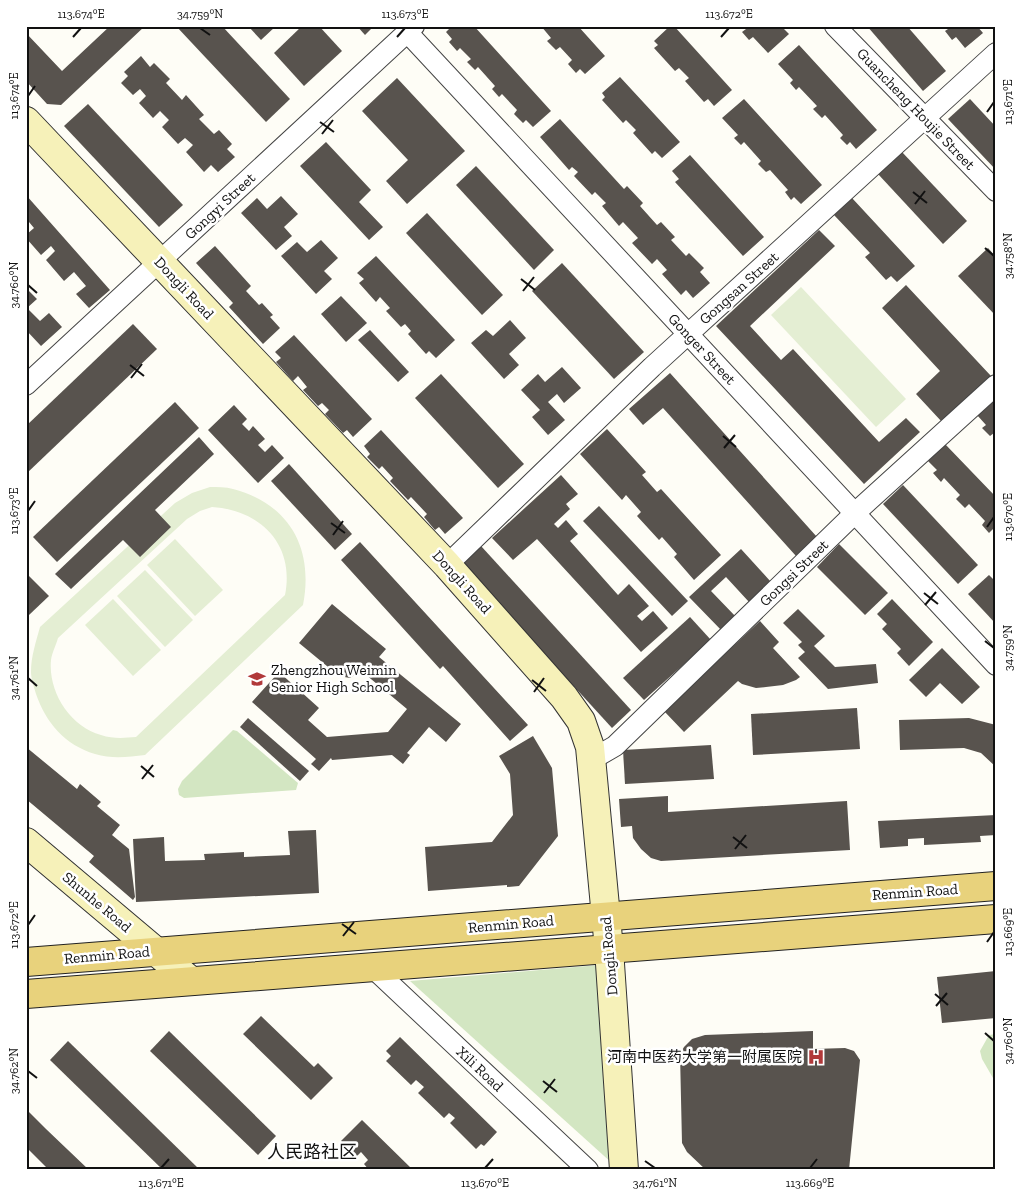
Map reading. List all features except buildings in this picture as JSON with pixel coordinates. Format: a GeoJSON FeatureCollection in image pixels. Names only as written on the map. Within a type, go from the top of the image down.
{"type":"FeatureCollection","features":[{"type":"Feature","properties":{"kind":"main road","name":"Renmin Road"},"geometry":{"type":"LineString","coordinates":[[26,962],[996,886]]}},
{"type":"Feature","properties":{"kind":"main road"},"geometry":{"type":"LineString","coordinates":[[26,994],[996,919]]}},
{"type":"Feature","properties":{"kind":"street","name":"Guancheng Houjie Street"},"geometry":{"type":"LineString","coordinates":[[835,26],[996,192]]}},
{"type":"Feature","properties":{"kind":"street","name":"Gongyi Street"},"geometry":{"type":"LineString","coordinates":[[26,384],[411,29]]}},
{"type":"Feature","properties":{"kind":"street","name":"Gonger Street"},"geometry":{"type":"LineString","coordinates":[[411,29],[688,334],[996,665]]}},
{"type":"Feature","properties":{"kind":"street","name":"Gongsan Street"},"geometry":{"type":"LineString","coordinates":[[447,565],[688,334],[996,53]]}},
{"type":"Feature","properties":{"kind":"street","name":"Dongli Road"},"geometry":{"type":"LineString","coordinates":[[26,121],[447,565],[564,697],[581,721],[590,747],[609,949],[624,1170]]}},
{"type":"Feature","properties":{"kind":"street","name":"Gongsi Street"},"geometry":{"type":"LineString","coordinates":[[591,760],[615,746],[855,514],[996,385]]}},
{"type":"Feature","properties":{"kind":"street","name":"Shunhe Road"},"geometry":{"type":"LineString","coordinates":[[26,842],[191,981]]}},
{"type":"Feature","properties":{"kind":"street","name":"Xili Road"},"geometry":{"type":"LineString","coordinates":[[372,967],[588,1170]]}},
{"type":"Feature","properties":{"kind":"green space"},"geometry":{"type":"Polygon","coordinates":[[[801,287],[906,399],[876,427],[771,315],[801,287]]]}},
{"type":"Feature","properties":{"kind":"green space"},"geometry":{"type":"Polygon","coordinates":[[[210,487],[233,489],[253,496],[270,506],[283,518],[294,532],[301,548],[305,565],[303,605],[145,755],[108,757],[84,750],[66,739],[51,723],[40,705],[36,694],[31,666],[40,627],[175,503],[192,493],[210,487]],[[212,507],[200,511],[187,519],[58,638],[51,660],[53,684],[63,706],[71,716],[90,731],[119,738],[136,737],[285,595],[287,577],[285,561],[271,533],[245,515],[212,507]]]}},
{"type":"Feature","properties":{"kind":"green space"},"geometry":{"type":"Polygon","coordinates":[[[175,539],[223,590],[195,616],[147,565],[175,539]]]}},
{"type":"Feature","properties":{"kind":"green space"},"geometry":{"type":"Polygon","coordinates":[[[145,570],[193,620],[165,647],[117,596],[145,570]]]}},
{"type":"Feature","properties":{"kind":"green space"},"geometry":{"type":"Polygon","coordinates":[[[113,599],[161,650],[133,676],[85,625],[113,599]]]}},
{"type":"Feature","properties":{"kind":"green space"},"geometry":{"type":"Polygon","coordinates":[[[233,730],[237,731],[298,783],[296,790],[184,798],[179,795],[178,789],[182,781],[233,730]]]}},
{"type":"Feature","properties":{"kind":"green space"},"geometry":{"type":"Polygon","coordinates":[[[599,965],[613,1164],[410,981],[599,965]]]}},
{"type":"Feature","properties":{"kind":"green space"},"geometry":{"type":"Polygon","coordinates":[[[996,1034],[996,1077],[993,1078],[982,1059],[980,1051],[989,1035],[996,1034]]]}},
{"type":"Feature","properties":{"kind":"place","name":"Zhengzhou Weimin Senior High School"},"geometry":{"type":"Point","coordinates":[257,679]}},
{"type":"Feature","properties":{"kind":"place","name":"河南中医药大学第一附属医院"},"geometry":{"type":"Point","coordinates":[816,1057]}},
{"type":"Feature","properties":{"kind":"district","name":"人民路社区"},"geometry":{"type":"Point","coordinates":[312,1152]}}]}
